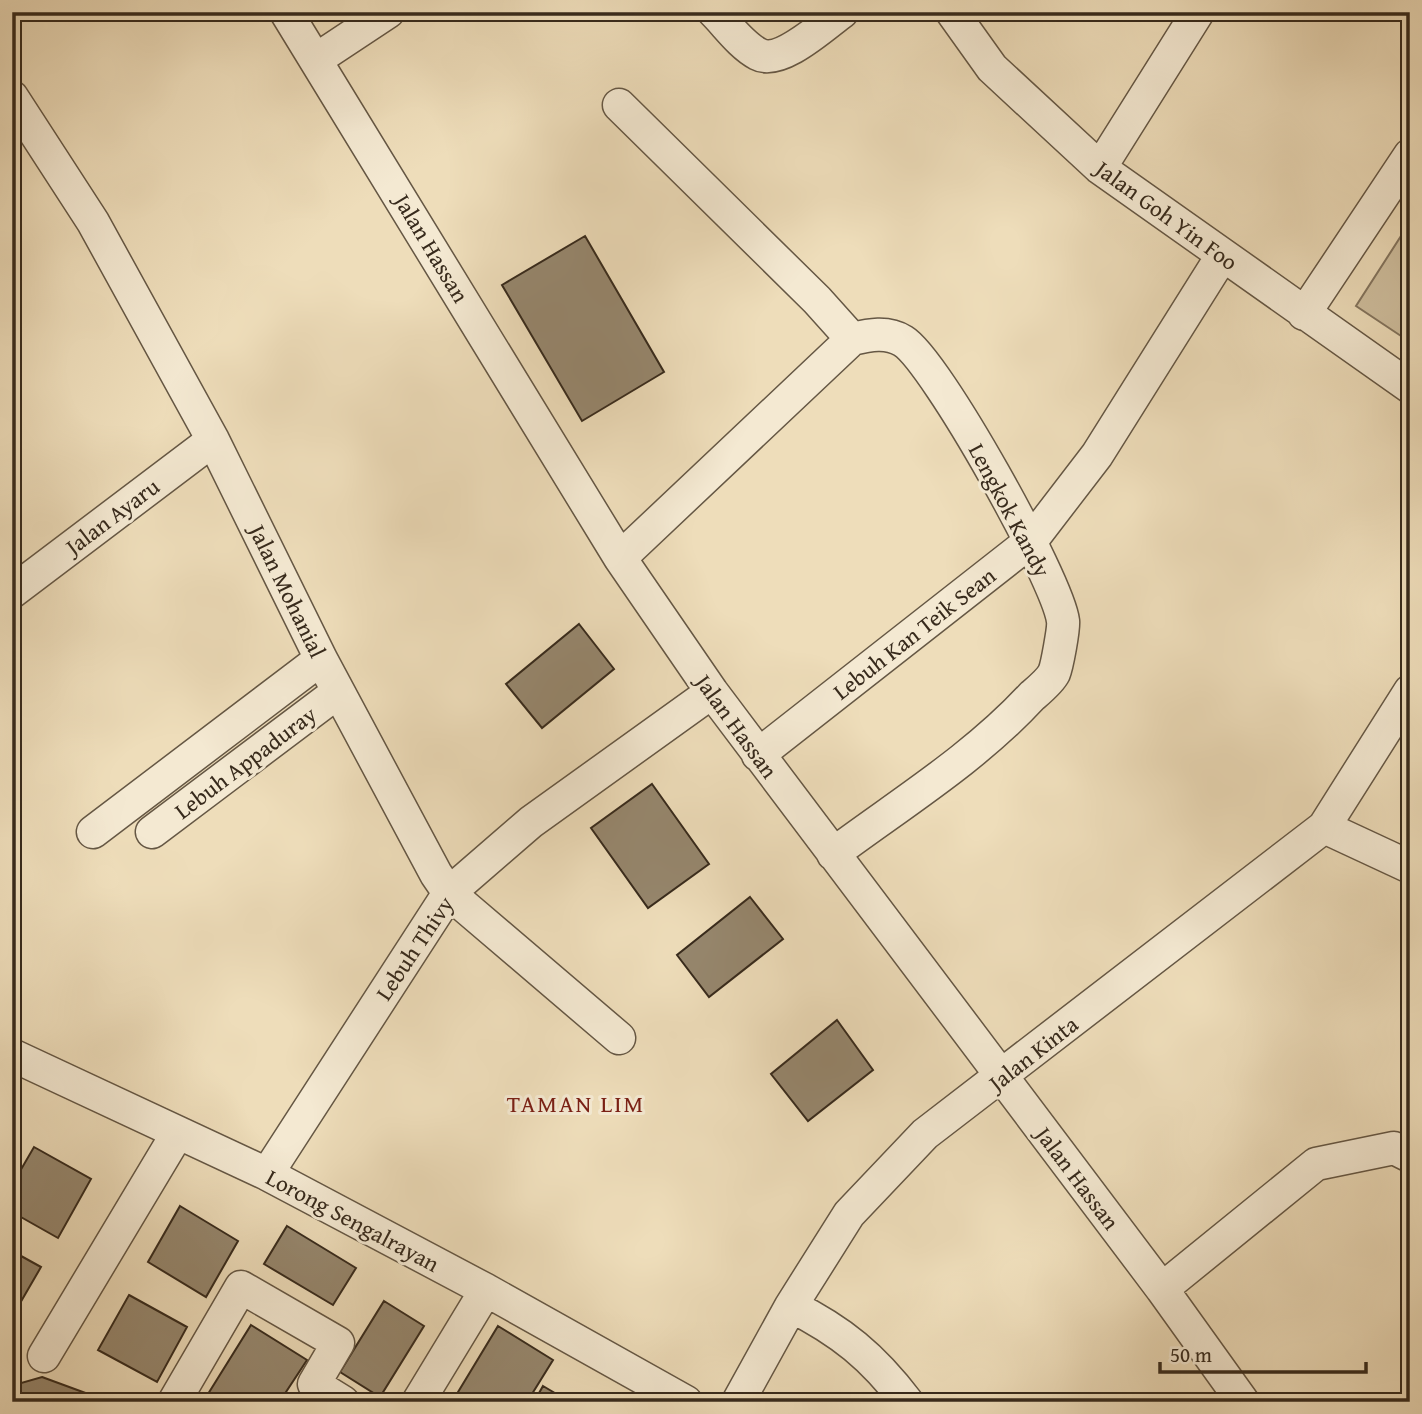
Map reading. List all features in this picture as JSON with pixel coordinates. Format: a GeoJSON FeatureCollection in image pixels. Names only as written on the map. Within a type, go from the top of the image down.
{"type":"FeatureCollection","features":[{"type":"Feature","properties":{"kind":"street","name":"Jalan Hassan"},"geometry":{"type":"LineString","coordinates":[[286,12],[620,558],[712,692],[1162,1289],[1243,1402]]}},
{"type":"Feature","properties":{"kind":"street"},"geometry":{"type":"LineString","coordinates":[[317,59],[388,12]]}},
{"type":"Feature","properties":{"kind":"street"},"geometry":{"type":"LineString","coordinates":[[714,12],[757,53],[771,57],[786,51],[842,12]]}},
{"type":"Feature","properties":{"kind":"street","name":"Jalan Goh Yin Foo"},"geometry":{"type":"LineString","coordinates":[[952,12],[992,68],[1100,168],[1410,387]]}},
{"type":"Feature","properties":{"kind":"street"},"geometry":{"type":"LineString","coordinates":[[1100,168],[1198,12]]}},
{"type":"Feature","properties":{"kind":"street","name":"Jalan Mohanial"},"geometry":{"type":"LineString","coordinates":[[12,97],[93,222],[213,440],[338,692],[407,823],[449,893],[619,1038]]}},
{"type":"Feature","properties":{"kind":"street"},"geometry":{"type":"LineString","coordinates":[[619,105],[817,300],[852,339],[620,558]]}},
{"type":"Feature","properties":{"kind":"street"},"geometry":{"type":"LineString","coordinates":[[1304,314],[1410,155]]}},
{"type":"Feature","properties":{"kind":"street","name":"Lebuh Kan Teik Sean"},"geometry":{"type":"LineString","coordinates":[[758,755],[1031,541],[1097,455],[1222,256]]}},
{"type":"Feature","properties":{"kind":"street","name":"Lengkok Kandy"},"geometry":{"type":"LineString","coordinates":[[833,854],[1006,724],[1054,673],[1063,621],[1031,541],[971,436],[916,354],[905,341],[892,336],[873,334],[852,339]]}},
{"type":"Feature","properties":{"kind":"street","name":"Jalan Ayaru"},"geometry":{"type":"LineString","coordinates":[[12,592],[213,440]]}},
{"type":"Feature","properties":{"kind":"street"},"geometry":{"type":"LineString","coordinates":[[93,832],[321,659]]}},
{"type":"Feature","properties":{"kind":"street","name":"Jalan Kinta"},"geometry":{"type":"LineString","coordinates":[[738,1402],[791,1306],[849,1214],[925,1134],[1002,1078],[1324,827],[1410,691]]}},
{"type":"Feature","properties":{"kind":"street","name":"Lebuh Appaduray"},"geometry":{"type":"LineString","coordinates":[[152,832],[338,692]]}},
{"type":"Feature","properties":{"kind":"street","name":"Lebuh Thivy"},"geometry":{"type":"LineString","coordinates":[[267,1174],[449,893],[531,822],[712,692]]}},
{"type":"Feature","properties":{"kind":"street"},"geometry":{"type":"LineString","coordinates":[[1324,827],[1410,867]]}},
{"type":"Feature","properties":{"kind":"street","name":"Lorong Sengalrayan"},"geometry":{"type":"LineString","coordinates":[[12,1055],[267,1174],[486,1290],[686,1402]]}},
{"type":"Feature","properties":{"kind":"street"},"geometry":{"type":"LineString","coordinates":[[44,1356],[177,1134]]}},
{"type":"Feature","properties":{"kind":"street"},"geometry":{"type":"LineString","coordinates":[[1162,1289],[1316,1164],[1394,1148],[1410,1156]]}},
{"type":"Feature","properties":{"kind":"street"},"geometry":{"type":"LineString","coordinates":[[174,1402],[241,1287],[338,1343],[314,1384],[343,1402]]}},
{"type":"Feature","properties":{"kind":"street"},"geometry":{"type":"LineString","coordinates":[[418,1402],[486,1290]]}},
{"type":"Feature","properties":{"kind":"street"},"geometry":{"type":"LineString","coordinates":[[791,1306],[831,1326],[874,1361],[907,1402]]}},
{"type":"Feature","properties":{"kind":"shaded area"},"geometry":{"type":"Polygon","coordinates":[[[1410,222],[1410,342],[1356,306],[1410,222]]]}},
{"type":"Feature","properties":{"kind":"building"},"geometry":{"type":"Polygon","coordinates":[[[585,236],[664,372],[582,421],[502,285],[585,236]]]}},
{"type":"Feature","properties":{"kind":"building"},"geometry":{"type":"Polygon","coordinates":[[[579,624],[614,669],[542,728],[506,684],[579,624]]]}},
{"type":"Feature","properties":{"kind":"building"},"geometry":{"type":"Polygon","coordinates":[[[652,784],[709,864],[648,908],[591,828],[652,784]]]}},
{"type":"Feature","properties":{"kind":"building"},"geometry":{"type":"Polygon","coordinates":[[[750,897],[783,939],[709,997],[677,955],[750,897]]]}},
{"type":"Feature","properties":{"kind":"building"},"geometry":{"type":"Polygon","coordinates":[[[837,1020],[873,1070],[808,1121],[771,1074],[837,1020]]]}},
{"type":"Feature","properties":{"kind":"building"},"geometry":{"type":"Polygon","coordinates":[[[34,1147],[91,1179],[58,1238],[12,1212],[12,1185],[34,1147]]]}},
{"type":"Feature","properties":{"kind":"building"},"geometry":{"type":"Polygon","coordinates":[[[180,1206],[238,1241],[206,1297],[148,1262],[180,1206]]]}},
{"type":"Feature","properties":{"kind":"building"},"geometry":{"type":"Polygon","coordinates":[[[287,1226],[356,1268],[333,1305],[264,1264],[287,1226]]]}},
{"type":"Feature","properties":{"kind":"building"},"geometry":{"type":"Polygon","coordinates":[[[12,1251],[41,1267],[12,1317],[12,1251]]]}},
{"type":"Feature","properties":{"kind":"building"},"geometry":{"type":"Polygon","coordinates":[[[129,1295],[187,1327],[157,1382],[98,1350],[129,1295]]]}},
{"type":"Feature","properties":{"kind":"building"},"geometry":{"type":"Polygon","coordinates":[[[384,1301],[424,1326],[380,1397],[340,1372],[384,1301]]]}},
{"type":"Feature","properties":{"kind":"building"},"geometry":{"type":"Polygon","coordinates":[[[251,1325],[307,1360],[286,1392],[301,1402],[203,1402],[251,1325]]]}},
{"type":"Feature","properties":{"kind":"building"},"geometry":{"type":"Polygon","coordinates":[[[498,1326],[553,1360],[527,1402],[452,1402],[498,1326]]]}},
{"type":"Feature","properties":{"kind":"building"},"geometry":{"type":"Polygon","coordinates":[[[42,1377],[110,1402],[12,1402],[12,1379],[18,1384],[42,1377]]]}},
{"type":"Feature","properties":{"kind":"building"},"geometry":{"type":"Polygon","coordinates":[[[543,1386],[570,1402],[534,1402],[543,1386]]]}},
{"type":"Feature","properties":{"kind":"district","name":"TAMAN LIM"},"geometry":{"type":"Point","coordinates":[576,1103]}}]}
